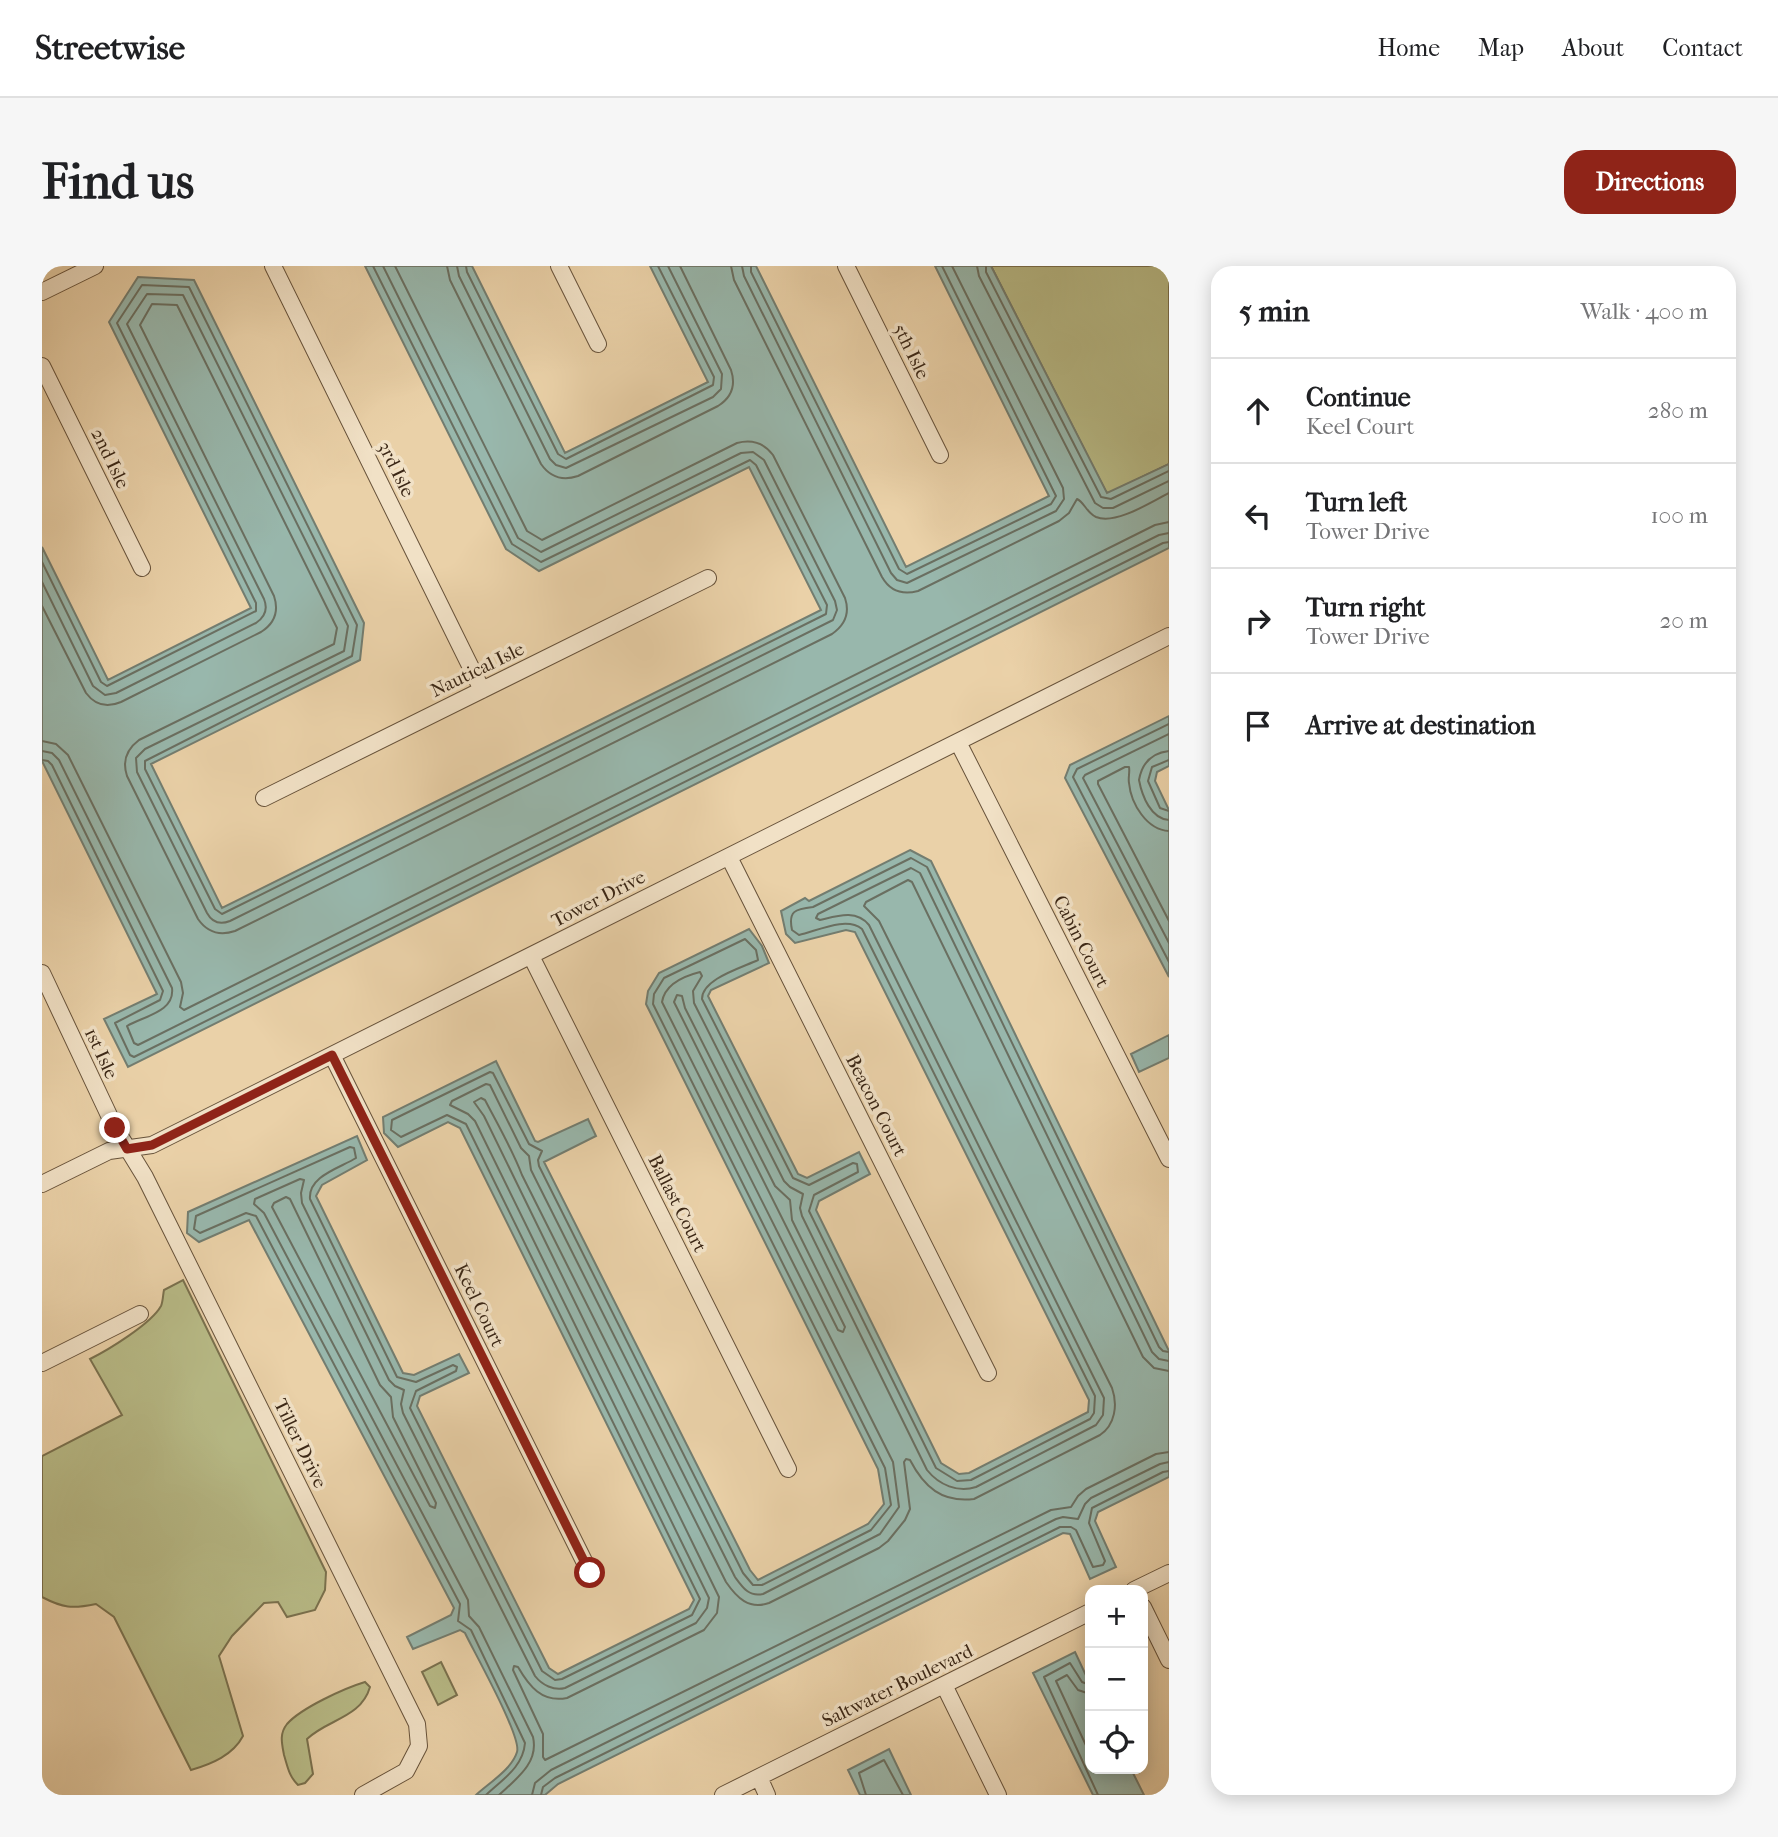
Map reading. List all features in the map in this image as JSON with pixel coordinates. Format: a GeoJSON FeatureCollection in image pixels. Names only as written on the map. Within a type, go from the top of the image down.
{"type":"FeatureCollection","features":[{"type":"Feature","properties":{"kind":"street"},"geometry":{"type":"LineString","coordinates":[[42,292],[95,266]]}},
{"type":"Feature","properties":{"kind":"street","name":"3rd Isle"},"geometry":{"type":"LineString","coordinates":[[273,266],[482,690]]}},
{"type":"Feature","properties":{"kind":"street"},"geometry":{"type":"LineString","coordinates":[[559,266],[598,344]]}},
{"type":"Feature","properties":{"kind":"street","name":"5th Isle"},"geometry":{"type":"LineString","coordinates":[[846,266],[940,455]]}},
{"type":"Feature","properties":{"kind":"street","name":"2nd Isle"},"geometry":{"type":"LineString","coordinates":[[42,366],[142,568]]}},
{"type":"Feature","properties":{"kind":"street","name":"Nautical Isle"},"geometry":{"type":"LineString","coordinates":[[264,798],[708,578]]}},
{"type":"Feature","properties":{"kind":"street","name":"Tower Drive"},"geometry":{"type":"LineString","coordinates":[[42,1184],[110,1151],[152,1145],[1169,637]]}},
{"type":"Feature","properties":{"kind":"street","name":"Cabin Court"},"geometry":{"type":"LineString","coordinates":[[958,742],[1169,1159]]}},
{"type":"Feature","properties":{"kind":"street","name":"Beacon Court"},"geometry":{"type":"LineString","coordinates":[[729,857],[988,1373]]}},
{"type":"Feature","properties":{"kind":"street","name":"Ballast Court"},"geometry":{"type":"LineString","coordinates":[[531,956],[788,1469]]}},
{"type":"Feature","properties":{"kind":"street","name":"1st Isle"},"geometry":{"type":"LineString","coordinates":[[42,973],[127,1149]]}},
{"type":"Feature","properties":{"kind":"street","name":"Keel Court"},"geometry":{"type":"LineString","coordinates":[[332,1055],[590,1573]]}},
{"type":"Feature","properties":{"kind":"street","name":"Tiller Drive"},"geometry":{"type":"LineString","coordinates":[[127,1149],[145,1177],[417,1724],[419,1746],[406,1771],[363,1795]]}},
{"type":"Feature","properties":{"kind":"street"},"geometry":{"type":"LineString","coordinates":[[42,1363],[140,1314]]}},
{"type":"Feature","properties":{"kind":"street"},"geometry":{"type":"LineString","coordinates":[[1144,1585],[1169,1573]]}},
{"type":"Feature","properties":{"kind":"street","name":"Saltwater Boulevard"},"geometry":{"type":"LineString","coordinates":[[723,1795],[1085,1614]]}},
{"type":"Feature","properties":{"kind":"street"},"geometry":{"type":"LineString","coordinates":[[1148,1617],[1169,1660]]}},
{"type":"Feature","properties":{"kind":"street"},"geometry":{"type":"LineString","coordinates":[[944,1685],[998,1795]]}},
{"type":"Feature","properties":{"kind":"street"},"geometry":{"type":"LineString","coordinates":[[759,1777],[768,1795]]}},
{"type":"Feature","properties":{"kind":"green space"},"geometry":{"type":"Polygon","coordinates":[[[991,266],[1169,266],[1169,464],[1107,494],[991,266]]]}},
{"type":"Feature","properties":{"kind":"green space"},"geometry":{"type":"Polygon","coordinates":[[[183,1280],[326,1572],[325,1590],[315,1610],[287,1617],[278,1602],[264,1603],[232,1636],[219,1656],[243,1736],[234,1748],[221,1758],[191,1770],[114,1617],[96,1604],[68,1606],[42,1597],[42,1456],[122,1415],[90,1359],[148,1321],[161,1306],[164,1290],[183,1280]]]}},
{"type":"Feature","properties":{"kind":"green space"},"geometry":{"type":"Polygon","coordinates":[[[441,1662],[457,1695],[438,1705],[422,1672],[441,1662]]]}},
{"type":"Feature","properties":{"kind":"green space"},"geometry":{"type":"Polygon","coordinates":[[[365,1682],[370,1687],[366,1697],[352,1712],[307,1739],[313,1774],[305,1783],[298,1785],[291,1775],[284,1755],[284,1728],[313,1705],[365,1682]]]}},
{"type":"Feature","properties":{"kind":"water"},"geometry":{"type":"Polygon","coordinates":[[[365,266],[472,266],[565,453],[708,382],[650,266],[756,266],[906,567],[1049,496],[935,266],[991,266],[1107,493],[1169,464],[1169,548],[128,1067],[104,1019],[157,994],[42,761],[42,547],[108,680],[251,608],[109,322],[138,277],[194,280],[364,623],[360,660],[151,764],[222,908],[821,610],[749,467],[539,571],[506,549],[365,266]]]}},
{"type":"Feature","properties":{"kind":"water"},"geometry":{"type":"Polygon","coordinates":[[[1169,716],[1169,766],[1157,772],[1155,781],[1169,810],[1169,977],[1065,778],[1070,765],[1169,716]]]}},
{"type":"Feature","properties":{"kind":"water"},"geometry":{"type":"Polygon","coordinates":[[[910,850],[931,861],[1169,1351],[1169,1477],[1098,1512],[1095,1521],[1116,1567],[1090,1579],[1070,1534],[1063,1533],[558,1784],[545,1795],[476,1795],[505,1770],[517,1752],[517,1743],[505,1713],[465,1633],[460,1630],[413,1649],[407,1637],[451,1615],[454,1608],[249,1220],[199,1242],[187,1233],[188,1212],[357,1136],[367,1160],[322,1185],[316,1196],[403,1373],[414,1375],[459,1354],[469,1373],[420,1396],[417,1406],[549,1668],[558,1674],[689,1609],[694,1600],[460,1128],[448,1122],[398,1147],[384,1133],[383,1117],[496,1061],[535,1141],[588,1119],[596,1136],[544,1162],[750,1570],[758,1580],[868,1524],[884,1504],[878,1469],[646,1004],[648,991],[659,973],[749,929],[762,946],[769,963],[711,990],[708,996],[798,1174],[807,1178],[859,1152],[870,1174],[819,1201],[816,1210],[941,1463],[959,1474],[969,1473],[1088,1412],[1089,1400],[855,932],[846,930],[795,943],[786,934],[781,911],[805,898],[809,901],[910,850]]]}},
{"type":"Feature","properties":{"kind":"water"},"geometry":{"type":"Polygon","coordinates":[[[1169,1035],[1169,1058],[1139,1072],[1131,1054],[1169,1035]]]}},
{"type":"Feature","properties":{"kind":"water"},"geometry":{"type":"Polygon","coordinates":[[[1075,1652],[1085,1673],[1085,1774],[1134,1774],[1144,1795],[1093,1795],[1033,1673],[1075,1652]]]}},
{"type":"Feature","properties":{"kind":"water"},"geometry":{"type":"Polygon","coordinates":[[[889,1749],[911,1795],[860,1795],[848,1770],[889,1749]]]}},
{"type":"Feature","properties":{"kind":"route"},"geometry":{"type":"LineString","coordinates":[[115,1128],[127,1149],[152,1145],[332,1055],[590,1573]]}}]}
